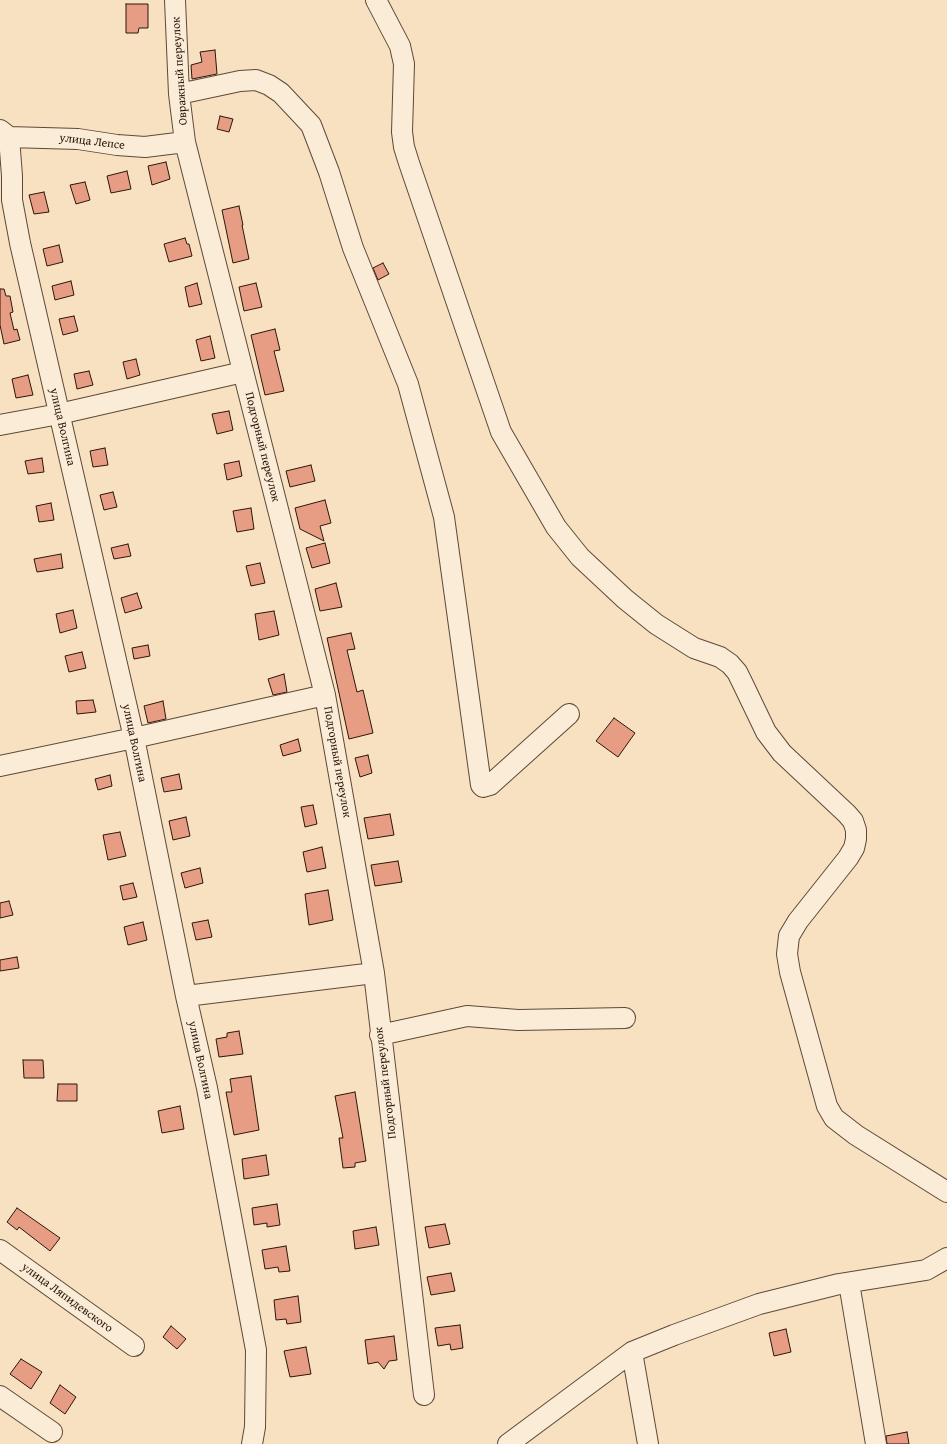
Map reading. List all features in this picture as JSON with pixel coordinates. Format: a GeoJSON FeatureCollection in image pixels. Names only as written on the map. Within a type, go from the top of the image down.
{"type":"FeatureCollection","features":[{"type":"Feature","properties":{"kind":"street","name":"Овражный переулок"},"geometry":{"type":"LineString","coordinates":[[175,0],[179,94],[185,142]]}},
{"type":"Feature","properties":{"kind":"street"},"geometry":{"type":"LineString","coordinates":[[376,0],[400,46],[404,64],[402,132],[404,147],[501,432],[556,527],[580,557],[625,599],[656,624],[689,645],[720,657],[730,664],[740,677],[766,732],[782,753],[847,814],[856,830],[854,848],[848,858],[798,921],[789,936],[787,954],[790,972],[826,1106],[834,1118],[856,1135],[947,1192]]}},
{"type":"Feature","properties":{"kind":"street"},"geometry":{"type":"LineString","coordinates":[[179,94],[240,81],[256,80],[270,85],[281,93],[311,124],[329,172],[353,248],[408,384],[444,517],[481,785],[483,787],[490,785],[569,714]]}},
{"type":"Feature","properties":{"kind":"street","name":"улица Лепсе"},"geometry":{"type":"LineString","coordinates":[[4,134],[78,138],[116,146],[145,147],[185,142]]}},
{"type":"Feature","properties":{"kind":"street","name":"улица Волгина"},"geometry":{"type":"LineString","coordinates":[[4,134],[12,176],[12,200],[59,414],[134,738],[186,996],[207,1088],[256,1350],[254,1427],[252,1444]]}},
{"type":"Feature","properties":{"kind":"street","name":"Подгорный переулок"},"geometry":{"type":"LineString","coordinates":[[185,142],[325,695],[374,973],[380,1035],[424,1395]]}},
{"type":"Feature","properties":{"kind":"street"},"geometry":{"type":"LineString","coordinates":[[0,425],[59,414],[243,372]]}},
{"type":"Feature","properties":{"kind":"street"},"geometry":{"type":"LineString","coordinates":[[0,766],[134,738],[325,695]]}},
{"type":"Feature","properties":{"kind":"street"},"geometry":{"type":"LineString","coordinates":[[186,996],[374,973]]}},
{"type":"Feature","properties":{"kind":"street"},"geometry":{"type":"LineString","coordinates":[[380,1035],[467,1016],[518,1020],[625,1018]]}},
{"type":"Feature","properties":{"kind":"street","name":"улица Ляпидевского"},"geometry":{"type":"LineString","coordinates":[[0,1250],[134,1346]]}},
{"type":"Feature","properties":{"kind":"street"},"geometry":{"type":"LineString","coordinates":[[508,1444],[632,1352],[759,1304],[849,1283],[926,1270],[947,1258]]}},
{"type":"Feature","properties":{"kind":"street"},"geometry":{"type":"LineString","coordinates":[[849,1283],[876,1444]]}},
{"type":"Feature","properties":{"kind":"street"},"geometry":{"type":"LineString","coordinates":[[632,1352],[648,1444]]}},
{"type":"Feature","properties":{"kind":"street"},"geometry":{"type":"LineString","coordinates":[[0,1396],[52,1432]]}},
{"type":"Feature","properties":{"kind":"building"},"geometry":{"type":"Polygon","coordinates":[[[126,4],[148,4],[148,28],[139,28],[138,33],[126,33],[126,4]]]}},
{"type":"Feature","properties":{"kind":"building"},"geometry":{"type":"Polygon","coordinates":[[[215,50],[217,74],[192,79],[191,65],[202,62],[200,52],[215,50]]]}},
{"type":"Feature","properties":{"kind":"building"},"geometry":{"type":"Polygon","coordinates":[[[220,116],[233,119],[229,132],[217,129],[220,116]]]}},
{"type":"Feature","properties":{"kind":"building"},"geometry":{"type":"Polygon","coordinates":[[[166,162],[170,179],[152,185],[148,166],[166,162]]]}},
{"type":"Feature","properties":{"kind":"building"},"geometry":{"type":"Polygon","coordinates":[[[127,171],[131,189],[111,193],[107,176],[127,171]]]}},
{"type":"Feature","properties":{"kind":"building"},"geometry":{"type":"Polygon","coordinates":[[[85,182],[90,200],[76,204],[70,185],[85,182]]]}},
{"type":"Feature","properties":{"kind":"building"},"geometry":{"type":"Polygon","coordinates":[[[44,192],[49,212],[34,214],[29,195],[44,192]]]}},
{"type":"Feature","properties":{"kind":"building"},"geometry":{"type":"Polygon","coordinates":[[[239,206],[249,259],[233,263],[222,210],[239,206]]]}},
{"type":"Feature","properties":{"kind":"building"},"geometry":{"type":"Polygon","coordinates":[[[185,238],[187,244],[189,244],[192,256],[169,262],[164,244],[185,238]]]}},
{"type":"Feature","properties":{"kind":"building"},"geometry":{"type":"Polygon","coordinates":[[[59,245],[63,262],[47,266],[43,249],[59,245]]]}},
{"type":"Feature","properties":{"kind":"building"},"geometry":{"type":"Polygon","coordinates":[[[383,263],[389,274],[378,280],[373,268],[383,263]]]}},
{"type":"Feature","properties":{"kind":"building"},"geometry":{"type":"Polygon","coordinates":[[[71,281],[74,295],[55,300],[52,286],[71,281]]]}},
{"type":"Feature","properties":{"kind":"building"},"geometry":{"type":"Polygon","coordinates":[[[197,283],[202,304],[189,307],[185,287],[197,283]]]}},
{"type":"Feature","properties":{"kind":"building"},"geometry":{"type":"Polygon","coordinates":[[[256,283],[262,307],[244,311],[239,287],[256,283]]]}},
{"type":"Feature","properties":{"kind":"building"},"geometry":{"type":"Polygon","coordinates":[[[0,289],[4,289],[6,296],[10,296],[13,312],[10,313],[14,330],[17,329],[20,340],[4,344],[0,325],[0,289]]]}},
{"type":"Feature","properties":{"kind":"building"},"geometry":{"type":"Polygon","coordinates":[[[74,316],[78,331],[63,335],[59,319],[74,316]]]}},
{"type":"Feature","properties":{"kind":"building"},"geometry":{"type":"Polygon","coordinates":[[[275,329],[280,350],[274,351],[284,391],[265,395],[251,335],[275,329]]]}},
{"type":"Feature","properties":{"kind":"building"},"geometry":{"type":"Polygon","coordinates":[[[210,336],[215,358],[201,361],[196,340],[210,336]]]}},
{"type":"Feature","properties":{"kind":"building"},"geometry":{"type":"Polygon","coordinates":[[[136,359],[140,375],[127,379],[123,362],[136,359]]]}},
{"type":"Feature","properties":{"kind":"building"},"geometry":{"type":"Polygon","coordinates":[[[89,371],[93,385],[77,389],[74,374],[89,371]]]}},
{"type":"Feature","properties":{"kind":"building"},"geometry":{"type":"Polygon","coordinates":[[[28,375],[33,395],[16,398],[12,379],[28,375]]]}},
{"type":"Feature","properties":{"kind":"building"},"geometry":{"type":"Polygon","coordinates":[[[229,411],[233,430],[217,434],[212,414],[229,411]]]}},
{"type":"Feature","properties":{"kind":"building"},"geometry":{"type":"Polygon","coordinates":[[[105,448],[108,465],[93,467],[90,451],[105,448]]]}},
{"type":"Feature","properties":{"kind":"building"},"geometry":{"type":"Polygon","coordinates":[[[42,458],[44,472],[28,474],[25,461],[42,458]]]}},
{"type":"Feature","properties":{"kind":"building"},"geometry":{"type":"Polygon","coordinates":[[[239,461],[242,476],[227,480],[224,464],[239,461]]]}},
{"type":"Feature","properties":{"kind":"building"},"geometry":{"type":"Polygon","coordinates":[[[311,465],[315,481],[290,487],[286,471],[311,465]]]}},
{"type":"Feature","properties":{"kind":"building"},"geometry":{"type":"Polygon","coordinates":[[[113,492],[117,507],[104,510],[100,495],[113,492]]]}},
{"type":"Feature","properties":{"kind":"building"},"geometry":{"type":"Polygon","coordinates":[[[325,500],[331,523],[320,526],[324,541],[300,529],[295,508],[325,500]]]}},
{"type":"Feature","properties":{"kind":"building"},"geometry":{"type":"Polygon","coordinates":[[[51,503],[54,520],[39,522],[36,506],[51,503]]]}},
{"type":"Feature","properties":{"kind":"building"},"geometry":{"type":"Polygon","coordinates":[[[251,508],[254,529],[237,532],[233,511],[251,508]]]}},
{"type":"Feature","properties":{"kind":"building"},"geometry":{"type":"Polygon","coordinates":[[[325,543],[330,563],[312,568],[306,548],[325,543]]]}},
{"type":"Feature","properties":{"kind":"building"},"geometry":{"type":"Polygon","coordinates":[[[128,544],[131,556],[114,559],[111,548],[128,544]]]}},
{"type":"Feature","properties":{"kind":"building"},"geometry":{"type":"Polygon","coordinates":[[[61,554],[63,568],[37,572],[34,559],[61,554]]]}},
{"type":"Feature","properties":{"kind":"building"},"geometry":{"type":"Polygon","coordinates":[[[260,563],[265,583],[251,586],[246,566],[260,563]]]}},
{"type":"Feature","properties":{"kind":"building"},"geometry":{"type":"Polygon","coordinates":[[[336,583],[342,607],[320,611],[315,589],[336,583]]]}},
{"type":"Feature","properties":{"kind":"building"},"geometry":{"type":"Polygon","coordinates":[[[137,593],[142,608],[125,613],[121,598],[137,593]]]}},
{"type":"Feature","properties":{"kind":"building"},"geometry":{"type":"Polygon","coordinates":[[[73,610],[77,628],[60,633],[56,614],[73,610]]]}},
{"type":"Feature","properties":{"kind":"building"},"geometry":{"type":"Polygon","coordinates":[[[274,611],[279,635],[259,640],[255,614],[274,611]]]}},
{"type":"Feature","properties":{"kind":"building"},"geometry":{"type":"Polygon","coordinates":[[[351,633],[355,649],[347,650],[357,692],[363,690],[373,733],[349,739],[327,638],[351,633]]]}},
{"type":"Feature","properties":{"kind":"building"},"geometry":{"type":"Polygon","coordinates":[[[148,645],[150,656],[134,659],[132,648],[148,645]]]}},
{"type":"Feature","properties":{"kind":"building"},"geometry":{"type":"Polygon","coordinates":[[[82,652],[86,668],[69,672],[65,656],[82,652]]]}},
{"type":"Feature","properties":{"kind":"building"},"geometry":{"type":"Polygon","coordinates":[[[284,674],[287,692],[273,695],[268,679],[284,674]]]}},
{"type":"Feature","properties":{"kind":"building"},"geometry":{"type":"Polygon","coordinates":[[[93,700],[96,712],[77,714],[76,701],[93,700]]]}},
{"type":"Feature","properties":{"kind":"building"},"geometry":{"type":"Polygon","coordinates":[[[163,701],[166,719],[148,723],[144,706],[163,701]]]}},
{"type":"Feature","properties":{"kind":"building"},"geometry":{"type":"Polygon","coordinates":[[[614,718],[635,733],[618,757],[596,741],[614,718]]]}},
{"type":"Feature","properties":{"kind":"building"},"geometry":{"type":"Polygon","coordinates":[[[298,739],[301,751],[283,756],[280,745],[298,739]]]}},
{"type":"Feature","properties":{"kind":"building"},"geometry":{"type":"Polygon","coordinates":[[[368,755],[372,773],[360,777],[355,758],[368,755]]]}},
{"type":"Feature","properties":{"kind":"building"},"geometry":{"type":"Polygon","coordinates":[[[179,774],[182,789],[164,792],[161,778],[179,774]]]}},
{"type":"Feature","properties":{"kind":"building"},"geometry":{"type":"Polygon","coordinates":[[[110,775],[112,786],[98,790],[95,779],[110,775]]]}},
{"type":"Feature","properties":{"kind":"building"},"geometry":{"type":"Polygon","coordinates":[[[313,805],[317,824],[305,827],[301,807],[313,805]]]}},
{"type":"Feature","properties":{"kind":"building"},"geometry":{"type":"Polygon","coordinates":[[[390,814],[394,835],[368,839],[364,818],[390,814]]]}},
{"type":"Feature","properties":{"kind":"building"},"geometry":{"type":"Polygon","coordinates":[[[186,817],[190,836],[173,840],[169,821],[186,817]]]}},
{"type":"Feature","properties":{"kind":"building"},"geometry":{"type":"Polygon","coordinates":[[[120,832],[126,856],[108,860],[103,835],[120,832]]]}},
{"type":"Feature","properties":{"kind":"building"},"geometry":{"type":"Polygon","coordinates":[[[322,847],[326,868],[307,872],[303,852],[322,847]]]}},
{"type":"Feature","properties":{"kind":"building"},"geometry":{"type":"Polygon","coordinates":[[[398,861],[402,882],[375,886],[371,865],[398,861]]]}},
{"type":"Feature","properties":{"kind":"building"},"geometry":{"type":"Polygon","coordinates":[[[200,868],[203,883],[185,888],[181,873],[200,868]]]}},
{"type":"Feature","properties":{"kind":"building"},"geometry":{"type":"Polygon","coordinates":[[[133,883],[137,897],[123,900],[120,886],[133,883]]]}},
{"type":"Feature","properties":{"kind":"building"},"geometry":{"type":"Polygon","coordinates":[[[328,890],[333,920],[309,925],[305,894],[328,890]]]}},
{"type":"Feature","properties":{"kind":"building"},"geometry":{"type":"Polygon","coordinates":[[[9,901],[13,915],[0,918],[0,903],[9,901]]]}},
{"type":"Feature","properties":{"kind":"building"},"geometry":{"type":"Polygon","coordinates":[[[208,920],[212,937],[196,940],[192,923],[208,920]]]}},
{"type":"Feature","properties":{"kind":"building"},"geometry":{"type":"Polygon","coordinates":[[[143,922],[147,940],[128,945],[124,927],[143,922]]]}},
{"type":"Feature","properties":{"kind":"building"},"geometry":{"type":"Polygon","coordinates":[[[17,957],[19,968],[0,971],[0,960],[17,957]]]}},
{"type":"Feature","properties":{"kind":"building"},"geometry":{"type":"Polygon","coordinates":[[[239,1031],[243,1054],[219,1057],[216,1039],[227,1037],[227,1033],[239,1031]]]}},
{"type":"Feature","properties":{"kind":"building"},"geometry":{"type":"Polygon","coordinates":[[[23,1060],[43,1060],[44,1078],[24,1078],[23,1060]]]}},
{"type":"Feature","properties":{"kind":"building"},"geometry":{"type":"Polygon","coordinates":[[[251,1076],[259,1130],[234,1135],[226,1092],[232,1092],[230,1079],[251,1076]]]}},
{"type":"Feature","properties":{"kind":"building"},"geometry":{"type":"Polygon","coordinates":[[[58,1084],[77,1084],[77,1101],[57,1101],[58,1084]]]}},
{"type":"Feature","properties":{"kind":"building"},"geometry":{"type":"Polygon","coordinates":[[[355,1092],[366,1161],[355,1163],[355,1167],[343,1168],[339,1138],[343,1138],[335,1096],[355,1092]]]}},
{"type":"Feature","properties":{"kind":"building"},"geometry":{"type":"Polygon","coordinates":[[[180,1106],[184,1129],[162,1133],[158,1111],[180,1106]]]}},
{"type":"Feature","properties":{"kind":"building"},"geometry":{"type":"Polygon","coordinates":[[[266,1155],[269,1175],[244,1179],[242,1159],[266,1155]]]}},
{"type":"Feature","properties":{"kind":"building"},"geometry":{"type":"Polygon","coordinates":[[[277,1204],[280,1225],[267,1227],[267,1223],[254,1225],[252,1208],[277,1204]]]}},
{"type":"Feature","properties":{"kind":"building"},"geometry":{"type":"Polygon","coordinates":[[[17,1208],[60,1238],[50,1251],[19,1227],[17,1230],[7,1222],[17,1208]]]}},
{"type":"Feature","properties":{"kind":"building"},"geometry":{"type":"Polygon","coordinates":[[[445,1224],[450,1244],[429,1248],[425,1227],[445,1224]]]}},
{"type":"Feature","properties":{"kind":"building"},"geometry":{"type":"Polygon","coordinates":[[[376,1227],[379,1245],[355,1249],[353,1231],[376,1227]]]}},
{"type":"Feature","properties":{"kind":"building"},"geometry":{"type":"Polygon","coordinates":[[[286,1246],[290,1271],[279,1272],[278,1267],[265,1269],[262,1250],[286,1246]]]}},
{"type":"Feature","properties":{"kind":"building"},"geometry":{"type":"Polygon","coordinates":[[[451,1273],[455,1291],[431,1295],[427,1277],[451,1273]]]}},
{"type":"Feature","properties":{"kind":"building"},"geometry":{"type":"Polygon","coordinates":[[[298,1296],[301,1322],[287,1324],[286,1319],[276,1320],[274,1300],[298,1296]]]}},
{"type":"Feature","properties":{"kind":"building"},"geometry":{"type":"Polygon","coordinates":[[[460,1325],[463,1348],[451,1350],[450,1344],[438,1346],[435,1328],[460,1325]]]}},
{"type":"Feature","properties":{"kind":"building"},"geometry":{"type":"Polygon","coordinates":[[[171,1326],[186,1339],[177,1349],[163,1337],[171,1326]]]}},
{"type":"Feature","properties":{"kind":"building"},"geometry":{"type":"Polygon","coordinates":[[[786,1329],[791,1352],[774,1356],[769,1333],[786,1329]]]}},
{"type":"Feature","properties":{"kind":"building"},"geometry":{"type":"Polygon","coordinates":[[[394,1336],[397,1360],[389,1361],[384,1369],[378,1362],[368,1364],[365,1340],[394,1336]]]}},
{"type":"Feature","properties":{"kind":"building"},"geometry":{"type":"Polygon","coordinates":[[[306,1347],[311,1374],[290,1377],[284,1351],[306,1347]]]}},
{"type":"Feature","properties":{"kind":"building"},"geometry":{"type":"Polygon","coordinates":[[[21,1359],[42,1372],[31,1389],[10,1374],[21,1359]]]}},
{"type":"Feature","properties":{"kind":"building"},"geometry":{"type":"Polygon","coordinates":[[[60,1385],[76,1397],[65,1414],[50,1403],[60,1385]]]}},
{"type":"Feature","properties":{"kind":"building"},"geometry":{"type":"Polygon","coordinates":[[[907,1432],[909,1444],[887,1444],[886,1436],[907,1432]]]}}]}
